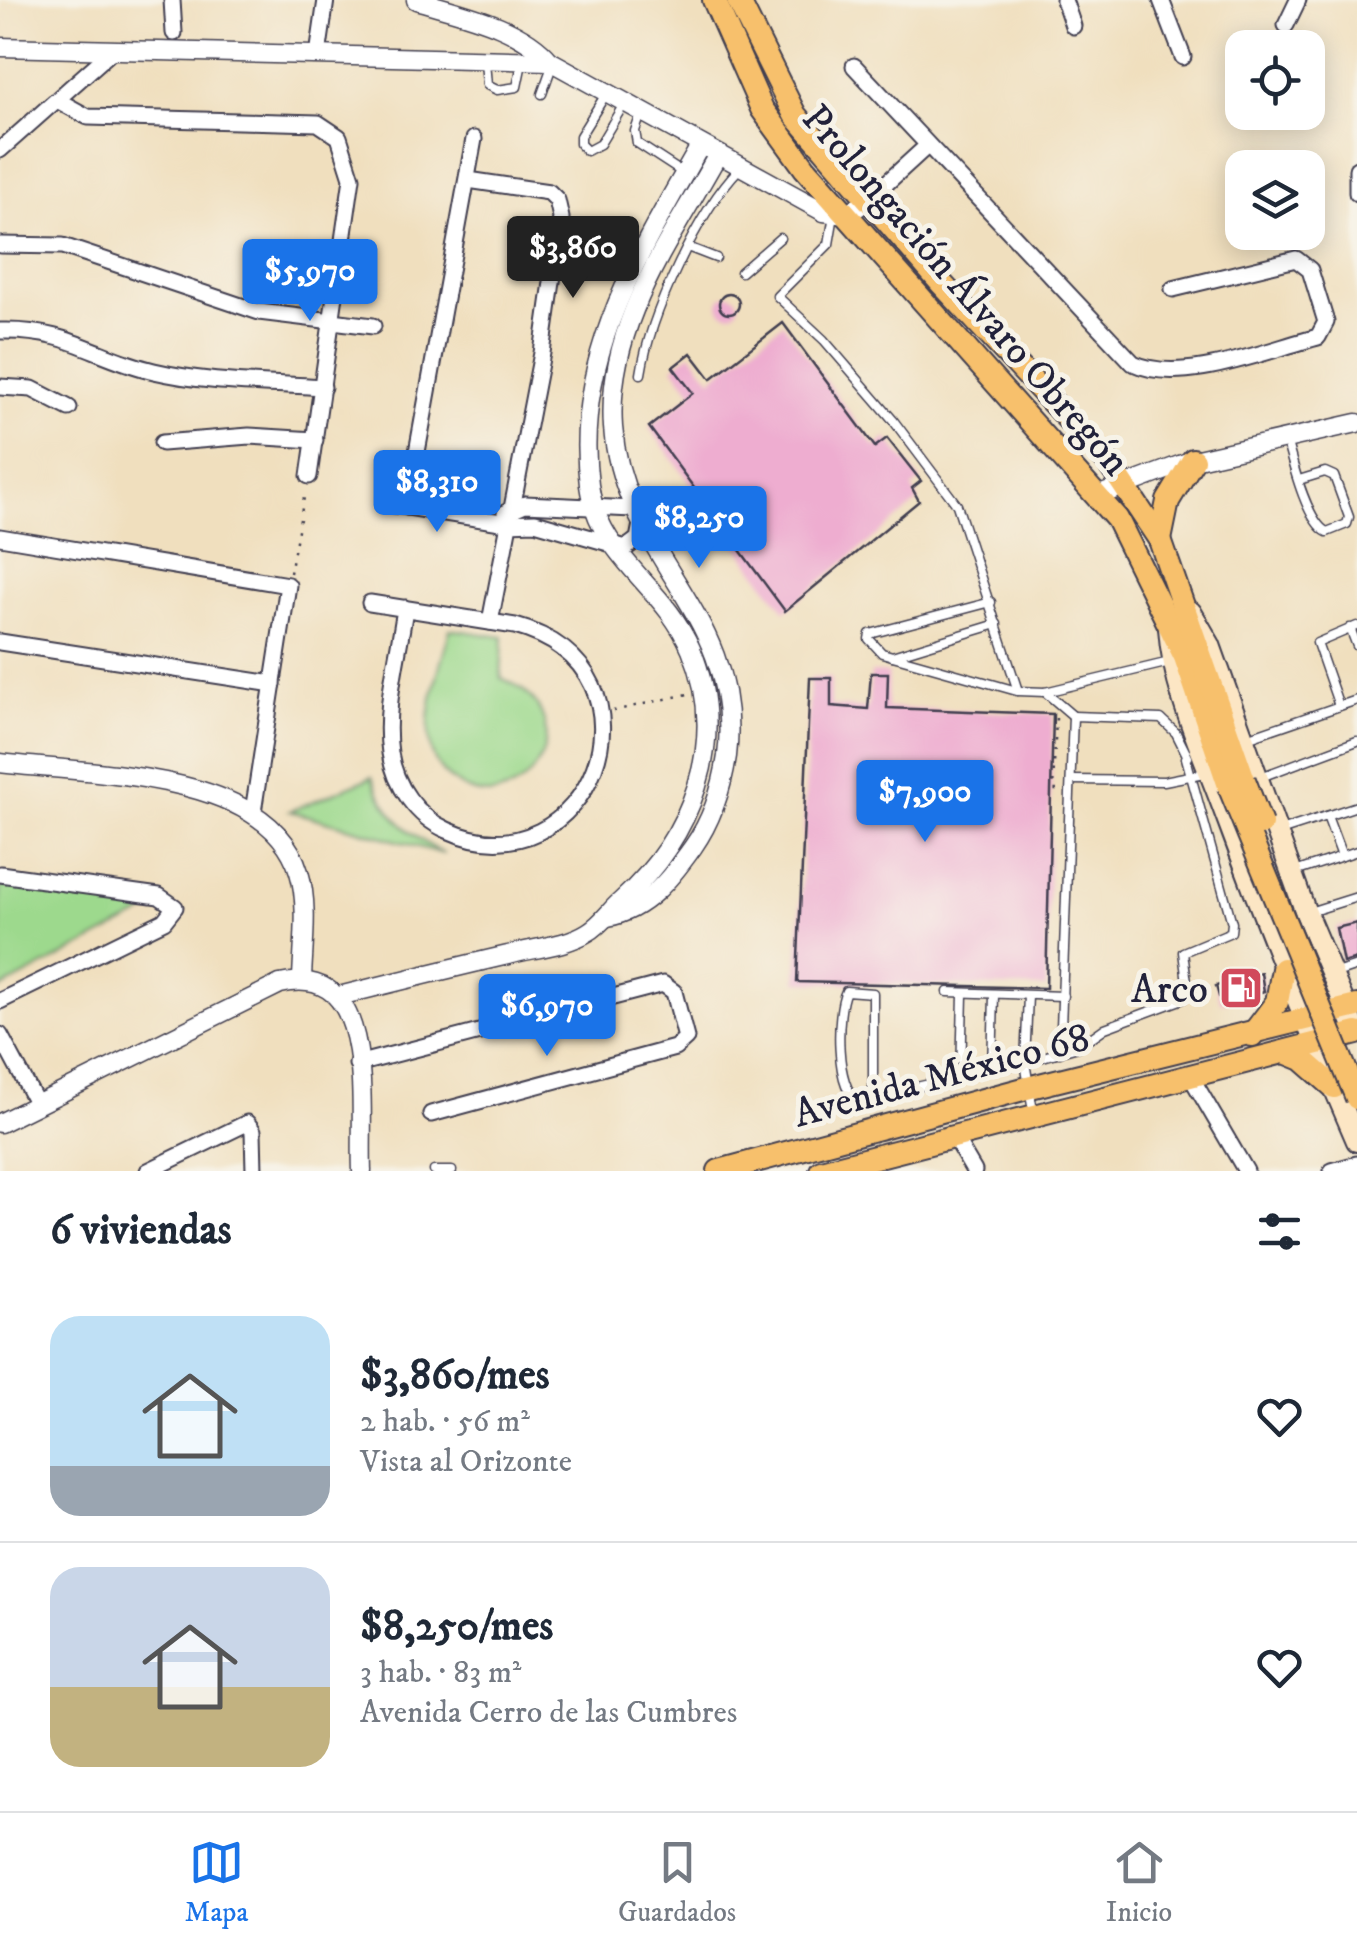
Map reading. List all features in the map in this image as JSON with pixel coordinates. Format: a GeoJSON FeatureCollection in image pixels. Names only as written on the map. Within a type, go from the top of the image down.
{"type":"FeatureCollection","features":[{"type":"Feature","properties":{"kind":"main road","name":"Prolongación Álvaro Obregón"},"geometry":{"type":"LineString","coordinates":[[714,0],[762,109],[840,215],[1117,518],[1168,625],[1283,969],[1357,1141]]}},
{"type":"Feature","properties":{"kind":"main road","name":"Prolongación Álvaro Obregón"},"geometry":{"type":"LineString","coordinates":[[738,0],[789,108],[1123,483],[1160,540],[1187,606],[1210,645],[1244,739],[1217,772]]}},
{"type":"Feature","properties":{"kind":"main road"},"geometry":{"type":"LineString","coordinates":[[1160,540],[1163,513],[1192,460]]}},
{"type":"Feature","properties":{"kind":"main road","name":"Prolongación Álvaro Obregón"},"geometry":{"type":"LineString","coordinates":[[1187,606],[1217,772],[1357,1064]]}},
{"type":"Feature","properties":{"kind":"main road","name":"Prolongación Álvaro Obregón"},"geometry":{"type":"LineString","coordinates":[[1178,660],[1217,772],[1357,1098]]}},
{"type":"Feature","properties":{"kind":"main road","name":"Prolongación Álvaro Obregón"},"geometry":{"type":"LineString","coordinates":[[1217,772],[1278,832],[1306,913],[1331,975],[1351,1008],[1357,1033]]}},
{"type":"Feature","properties":{"kind":"main road"},"geometry":{"type":"LineString","coordinates":[[1252,1034],[1278,1002],[1283,969]]}},
{"type":"Feature","properties":{"kind":"main road","name":"Avenida México 68"},"geometry":{"type":"LineString","coordinates":[[719,1171],[1027,1088],[1351,1008]]}},
{"type":"Feature","properties":{"kind":"main road","name":"Avenida México 68"},"geometry":{"type":"LineString","coordinates":[[822,1171],[1357,1033]]}},
{"type":"Feature","properties":{"kind":"main road"},"geometry":{"type":"LineString","coordinates":[[1286,1052],[1302,1059],[1334,1087]]}},
{"type":"Feature","properties":{"kind":"street"},"geometry":{"type":"LineString","coordinates":[[172,0],[174,33]]}},
{"type":"Feature","properties":{"kind":"street"},"geometry":{"type":"LineString","coordinates":[[318,55],[326,0]]}},
{"type":"Feature","properties":{"kind":"street"},"geometry":{"type":"LineString","coordinates":[[416,0],[499,28],[532,44],[552,62],[717,156],[840,215],[868,200],[928,146]]}},
{"type":"Feature","properties":{"kind":"street"},"geometry":{"type":"LineString","coordinates":[[1064,0],[1073,26]]}},
{"type":"Feature","properties":{"kind":"street"},"geometry":{"type":"LineString","coordinates":[[1160,0],[1183,57]]}},
{"type":"Feature","properties":{"kind":"street"},"geometry":{"type":"LineString","coordinates":[[1286,25],[1298,0]]}},
{"type":"Feature","properties":{"kind":"street"},"geometry":{"type":"LineString","coordinates":[[0,47],[552,62]]}},
{"type":"Feature","properties":{"kind":"street"},"geometry":{"type":"LineString","coordinates":[[0,150],[113,50]]}},
{"type":"Feature","properties":{"kind":"street"},"geometry":{"type":"LineString","coordinates":[[854,66],[1121,354],[1145,369],[1170,373],[1242,357],[1318,337],[1326,322],[1310,270],[1296,259],[1173,289]]}},
{"type":"Feature","properties":{"kind":"street"},"geometry":{"type":"LineString","coordinates":[[57,100],[88,116],[326,125],[343,144],[352,178],[308,476]]}},
{"type":"Feature","properties":{"kind":"street"},"geometry":{"type":"LineString","coordinates":[[408,507],[474,140]]}},
{"type":"Feature","properties":{"kind":"street"},"geometry":{"type":"LineString","coordinates":[[338,996],[570,940],[608,917],[661,860],[688,817],[702,774],[703,691],[696,662],[676,621],[610,546],[593,509],[587,432],[600,349],[620,291],[700,146]]}},
{"type":"Feature","properties":{"kind":"street"},"geometry":{"type":"LineString","coordinates":[[608,917],[625,914],[656,892],[698,840],[719,796],[728,743],[727,696],[717,652],[638,516],[613,429],[618,358],[637,300],[717,156]]}},
{"type":"Feature","properties":{"kind":"street"},"geometry":{"type":"LineString","coordinates":[[1357,169],[1357,193]]}},
{"type":"Feature","properties":{"kind":"street"},"geometry":{"type":"LineString","coordinates":[[468,180],[548,192],[557,200],[561,218],[542,353],[502,518],[490,622]]}},
{"type":"Feature","properties":{"kind":"street"},"geometry":{"type":"LineString","coordinates":[[0,245],[63,246],[235,306],[373,326]]}},
{"type":"Feature","properties":{"kind":"street"},"geometry":{"type":"LineString","coordinates":[[0,331],[47,332],[146,369],[183,377],[323,388]]}},
{"type":"Feature","properties":{"kind":"street"},"geometry":{"type":"LineString","coordinates":[[0,386],[32,390],[70,408]]}},
{"type":"Feature","properties":{"kind":"street"},"geometry":{"type":"LineString","coordinates":[[1097,496],[1192,460],[1357,423]]}},
{"type":"Feature","properties":{"kind":"street"},"geometry":{"type":"LineString","coordinates":[[162,443],[249,436],[316,440]]}},
{"type":"Feature","properties":{"kind":"street"},"geometry":{"type":"LineString","coordinates":[[389,504],[534,522],[610,546],[634,544],[638,516]]}},
{"type":"Feature","properties":{"kind":"street"},"geometry":{"type":"LineString","coordinates":[[502,518],[525,504],[638,516]]}},
{"type":"Feature","properties":{"kind":"street"},"geometry":{"type":"LineString","coordinates":[[0,537],[288,585],[253,812]]}},
{"type":"Feature","properties":{"kind":"street"},"geometry":{"type":"LineString","coordinates":[[370,604],[405,608],[490,622],[546,636],[568,652],[594,688],[602,714],[603,743],[596,772],[580,798],[557,820],[530,834],[503,841],[467,838],[439,827],[403,791],[390,753],[388,730],[405,608]]}},
{"type":"Feature","properties":{"kind":"street"},"geometry":{"type":"LineString","coordinates":[[0,642],[273,684]]}},
{"type":"Feature","properties":{"kind":"street"},"geometry":{"type":"LineString","coordinates":[[0,763],[192,788],[253,812],[285,844],[300,874],[302,979]]}},
{"type":"Feature","properties":{"kind":"street"},"geometry":{"type":"LineString","coordinates":[[0,874],[159,896],[175,907],[164,921],[0,1001]]}},
{"type":"Feature","properties":{"kind":"street"},"geometry":{"type":"LineString","coordinates":[[0,1124],[280,984],[312,980],[338,996],[356,1036],[362,1171]]}},
{"type":"Feature","properties":{"kind":"street"},"geometry":{"type":"LineString","coordinates":[[358,1064],[663,984],[674,992],[686,1038],[674,1048],[431,1114]]}},
{"type":"Feature","properties":{"kind":"street"},"geometry":{"type":"LineString","coordinates":[[0,1035],[37,1104]]}},
{"type":"Feature","properties":{"kind":"street"},"geometry":{"type":"LineString","coordinates":[[1192,1076],[1246,1171]]}},
{"type":"Feature","properties":{"kind":"street"},"geometry":{"type":"LineString","coordinates":[[148,1171],[246,1123],[254,1130],[254,1171]]}},
{"type":"Feature","properties":{"kind":"street"},"geometry":{"type":"LineString","coordinates":[[954,1137],[974,1171]]}},
{"type":"Feature","properties":{"kind":"street"},"geometry":{"type":"LineString","coordinates":[[1332,1171],[1357,1164]]}},
{"type":"Feature","properties":{"kind":"lane"},"geometry":{"type":"LineString","coordinates":[[485,58],[486,85],[506,90],[518,87],[522,59]]}},
{"type":"Feature","properties":{"kind":"lane"},"geometry":{"type":"LineString","coordinates":[[542,94],[552,62]]}},
{"type":"Feature","properties":{"kind":"lane"},"geometry":{"type":"LineString","coordinates":[[606,94],[580,138],[587,151],[600,144],[633,109]]}},
{"type":"Feature","properties":{"kind":"lane"},"geometry":{"type":"LineString","coordinates":[[633,109],[637,142],[685,174]]}},
{"type":"Feature","properties":{"kind":"lane"},"geometry":{"type":"LineString","coordinates":[[641,374],[652,324],[719,195],[740,168]]}},
{"type":"Feature","properties":{"kind":"lane"},"geometry":{"type":"LineString","coordinates":[[840,215],[828,244],[777,296],[824,340],[939,476],[964,521],[1018,691]]}},
{"type":"Feature","properties":{"kind":"lane"},"geometry":{"type":"LineString","coordinates":[[741,272],[780,238]]}},
{"type":"Feature","properties":{"kind":"lane"},"geometry":{"type":"LineString","coordinates":[[690,248],[716,258]]}},
{"type":"Feature","properties":{"kind":"lane"},"geometry":{"type":"LineString","coordinates":[[1286,439],[1298,480],[1320,529],[1327,532],[1347,524],[1334,476],[1325,472],[1298,480]]}},
{"type":"Feature","properties":{"kind":"lane"},"geometry":{"type":"LineString","coordinates":[[990,602],[870,634],[874,649],[1018,691],[1046,692],[1178,660]]}},
{"type":"Feature","properties":{"kind":"lane"},"geometry":{"type":"LineString","coordinates":[[892,656],[997,624]]}},
{"type":"Feature","properties":{"kind":"lane"},"geometry":{"type":"LineString","coordinates":[[1339,706],[1316,645],[1320,639],[1354,627],[1357,646]]}},
{"type":"Feature","properties":{"kind":"lane"},"geometry":{"type":"LineString","coordinates":[[873,1097],[874,996],[869,990],[849,990],[842,997],[840,1057],[850,1096],[873,1097],[1060,1053],[1106,1028],[1183,999],[1188,990],[1183,952],[1231,932],[1217,772],[1161,719],[1073,716],[1046,692]]}},
{"type":"Feature","properties":{"kind":"lane"},"geometry":{"type":"LineString","coordinates":[[1244,739],[1357,700]]}},
{"type":"Feature","properties":{"kind":"lane"},"geometry":{"type":"LineString","coordinates":[[1060,1053],[1073,716]]}},
{"type":"Feature","properties":{"kind":"lane"},"geometry":{"type":"LineString","coordinates":[[1071,785],[1217,772],[1357,741]]}},
{"type":"Feature","properties":{"kind":"lane"},"geometry":{"type":"LineString","coordinates":[[1278,832],[1357,806]]}},
{"type":"Feature","properties":{"kind":"lane"},"geometry":{"type":"LineString","coordinates":[[1327,816],[1342,856]]}},
{"type":"Feature","properties":{"kind":"lane"},"geometry":{"type":"LineString","coordinates":[[1292,873],[1357,851]]}},
{"type":"Feature","properties":{"kind":"lane"},"geometry":{"type":"LineString","coordinates":[[1306,913],[1357,897]]}},
{"type":"Feature","properties":{"kind":"lane"},"geometry":{"type":"LineString","coordinates":[[1331,975],[1357,966]]}},
{"type":"Feature","properties":{"kind":"lane"},"geometry":{"type":"LineString","coordinates":[[948,992],[1062,996]]}},
{"type":"Feature","properties":{"kind":"lane"},"geometry":{"type":"LineString","coordinates":[[961,1076],[964,994]]}},
{"type":"Feature","properties":{"kind":"lane"},"geometry":{"type":"LineString","coordinates":[[992,1070],[994,995]]}},
{"type":"Feature","properties":{"kind":"lane"},"geometry":{"type":"LineString","coordinates":[[1028,996],[1025,1062],[1034,1115]]}},
{"type":"Feature","properties":{"kind":"lane"},"geometry":{"type":"LineString","coordinates":[[434,1171],[452,1171]]}},
{"type":"Feature","properties":{"kind":"path"},"geometry":{"type":"LineString","coordinates":[[288,585],[308,476]]}},
{"type":"Feature","properties":{"kind":"path"},"geometry":{"type":"LineString","coordinates":[[602,714],[703,691]]}},
{"type":"Feature","properties":{"kind":"path"},"geometry":{"type":"LineString","coordinates":[[1056,701],[1053,790],[1071,785]]}},
{"type":"Feature","properties":{"kind":"green space"},"geometry":{"type":"Polygon","coordinates":[[[450,629],[503,637],[501,678],[529,696],[543,718],[545,741],[538,763],[523,781],[502,792],[478,793],[453,781],[433,754],[429,715],[450,629]]]}},
{"type":"Feature","properties":{"kind":"green space"},"geometry":{"type":"Polygon","coordinates":[[[372,777],[400,823],[444,854],[290,811],[372,777]]]}},
{"type":"Feature","properties":{"kind":"green space"},"geometry":{"type":"Polygon","coordinates":[[[0,885],[154,908],[0,989],[0,885]]]}},
{"type":"Feature","properties":{"kind":"building"},"geometry":{"type":"Polygon","coordinates":[[[729,294],[739,304],[729,314],[719,304],[729,294]]]}},
{"type":"Feature","properties":{"kind":"building"},"geometry":{"type":"Polygon","coordinates":[[[783,323],[875,447],[887,438],[921,481],[912,488],[919,501],[785,611],[649,427],[693,393],[673,367],[691,353],[711,379],[783,323]]]}},
{"type":"Feature","properties":{"kind":"building"},"geometry":{"type":"Polygon","coordinates":[[[871,673],[888,673],[887,708],[1053,714],[1046,988],[797,982],[810,678],[831,678],[831,706],[868,709],[871,673]]]}},
{"type":"Feature","properties":{"kind":"building"},"geometry":{"type":"Polygon","coordinates":[[[1357,923],[1357,959],[1343,963],[1336,928],[1357,923]]]}},
{"type":"Feature","properties":{"kind":"building","name":"Arco"},"geometry":{"type":"Polygon","coordinates":[[[1261,973],[1264,991],[1221,1003],[1216,986],[1261,973]]]}},
{"type":"Feature","properties":{"kind":"place","name":"Arco"},"geometry":{"type":"Point","coordinates":[1241,988]}}]}
